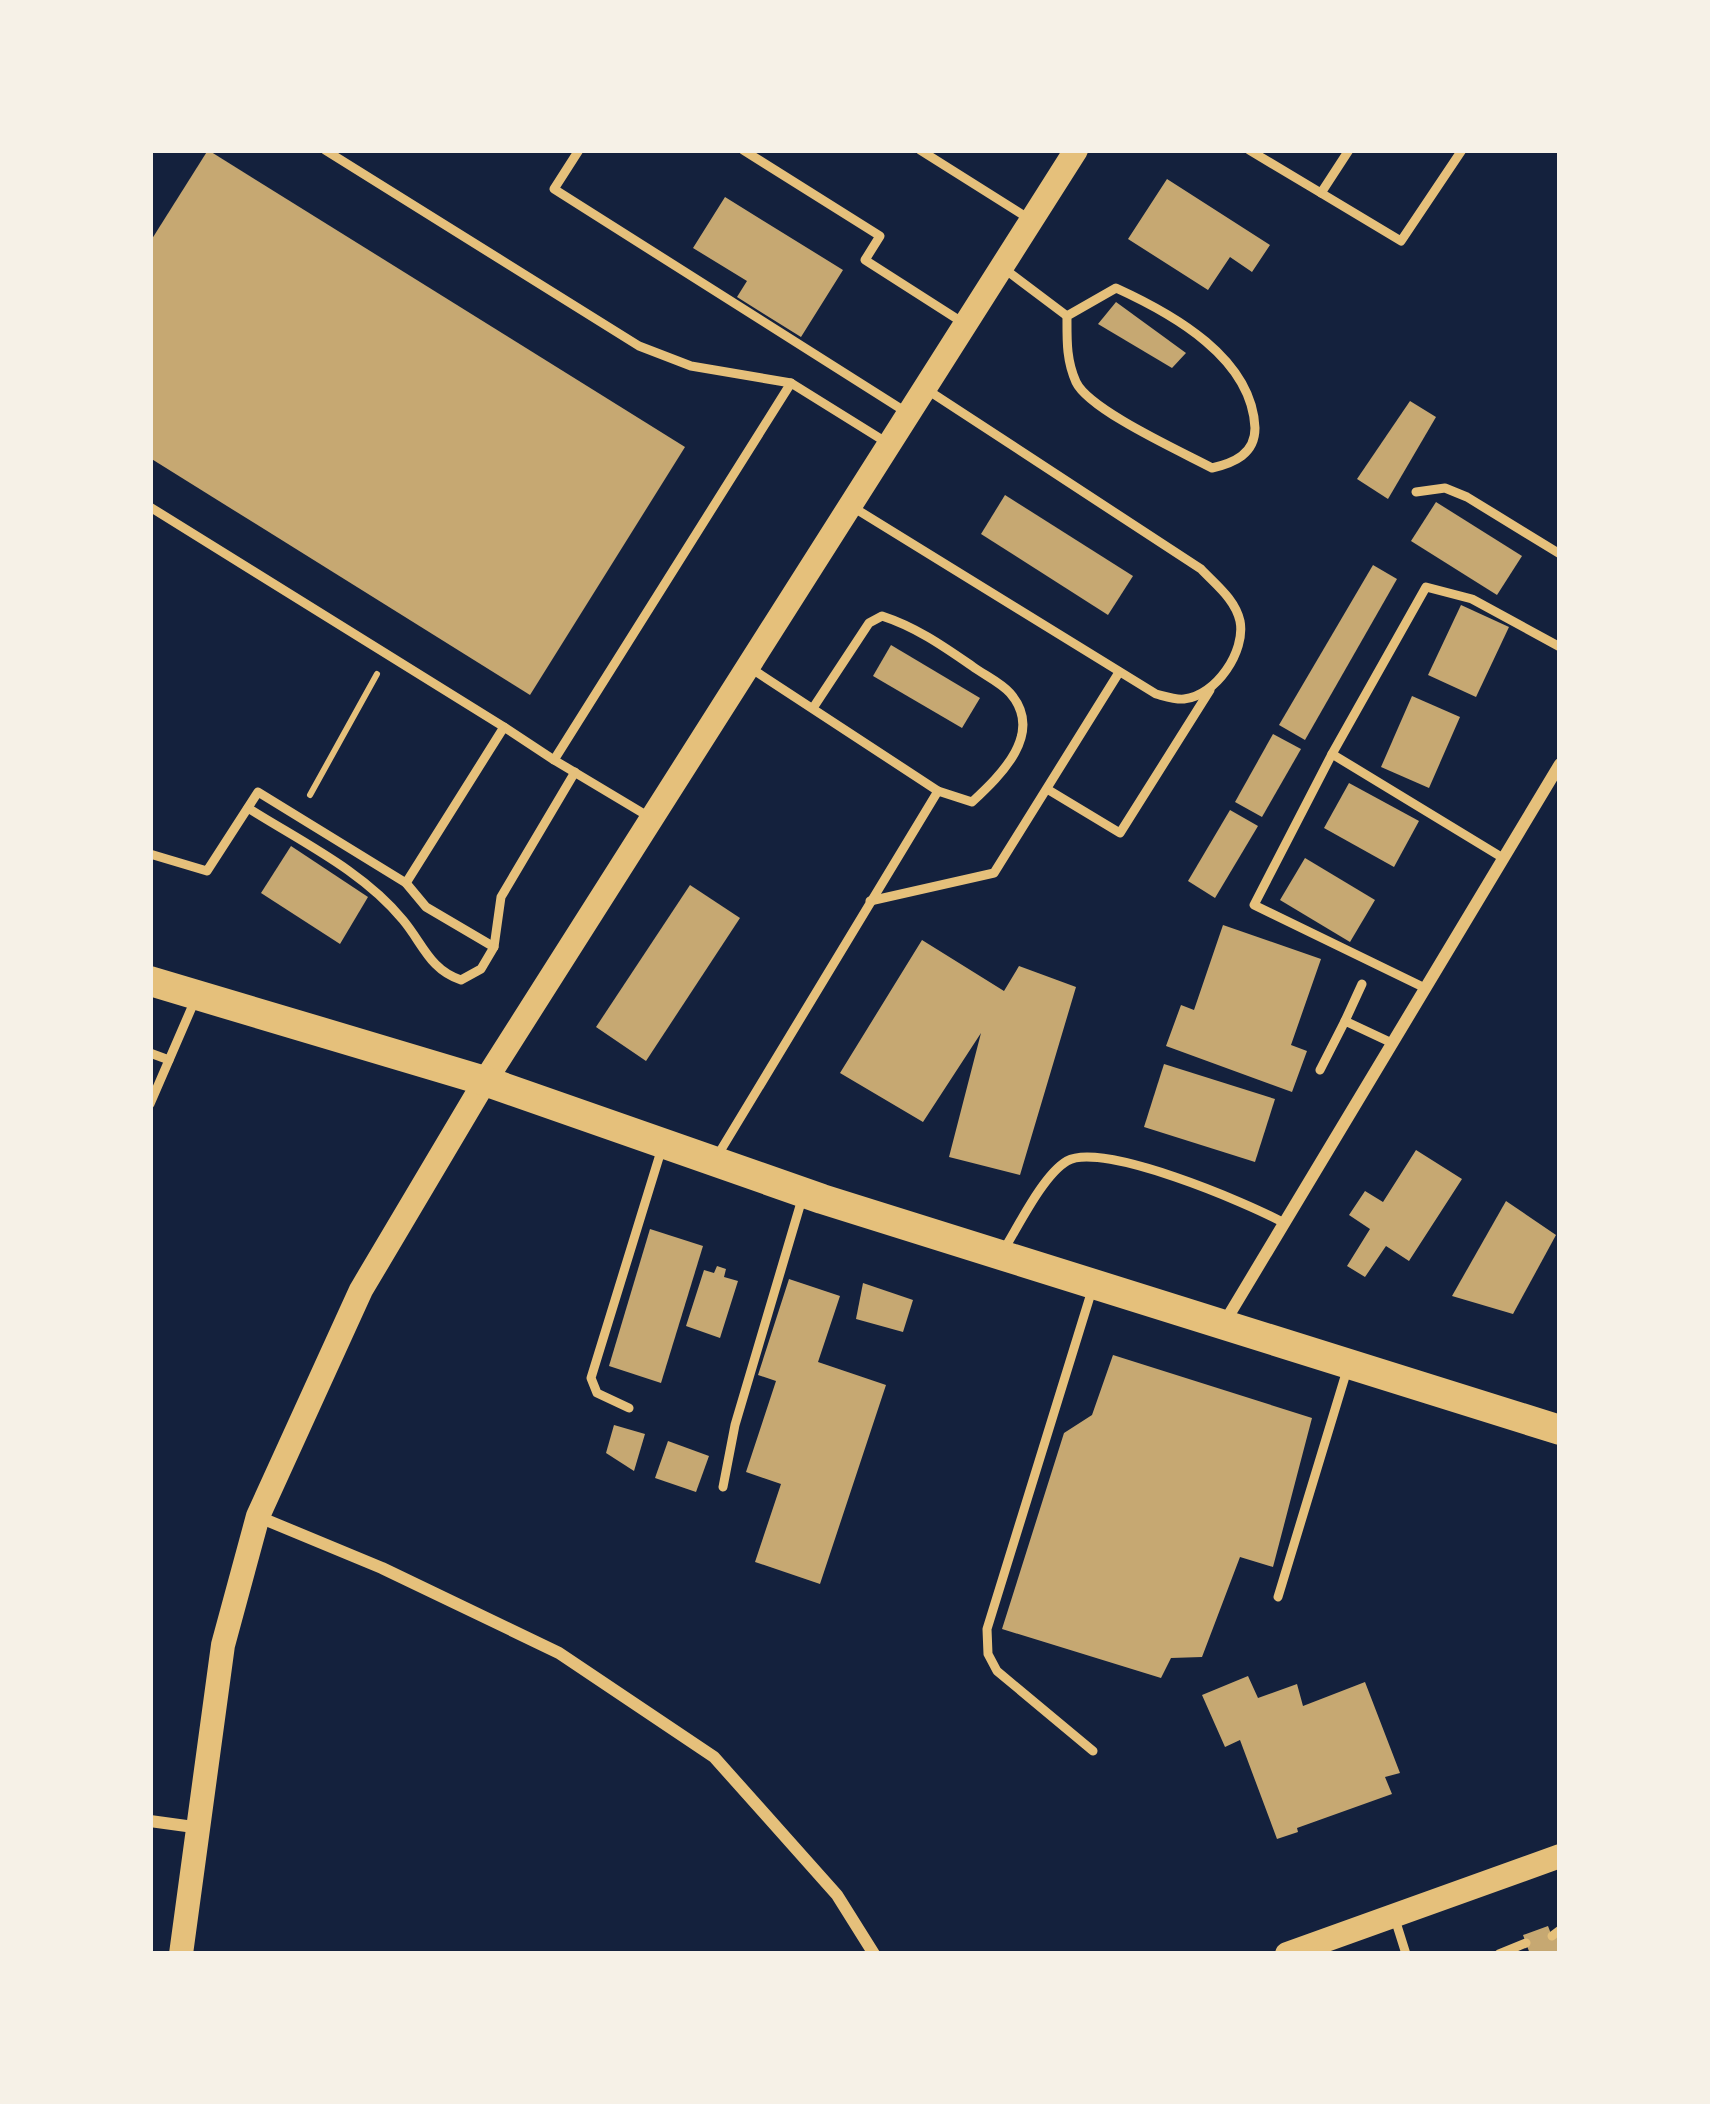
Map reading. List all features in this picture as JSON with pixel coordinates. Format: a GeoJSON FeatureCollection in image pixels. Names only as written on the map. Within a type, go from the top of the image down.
{"type":"FeatureCollection","features":[{"type":"Feature","properties":{"kind":"main road"},"geometry":{"type":"LineString","coordinates":[[181,1954],[223,1645],[258,1516],[361,1290],[485,1081],[1076,150]]}},
{"type":"Feature","properties":{"kind":"main road"},"geometry":{"type":"LineString","coordinates":[[150,981],[485,1081],[804,1194],[1560,1430]]}},
{"type":"Feature","properties":{"kind":"main road"},"geometry":{"type":"LineString","coordinates":[[1288,1954],[1560,1856]]}},
{"type":"Feature","properties":{"kind":"street"},"geometry":{"type":"LineString","coordinates":[[1222,1326],[1560,764]]}},
{"type":"Feature","properties":{"kind":"street"},"geometry":{"type":"LineString","coordinates":[[258,1516],[382,1568],[559,1653],[714,1756],[837,1895],[874,1954]]}},
{"type":"Feature","properties":{"kind":"street"},"geometry":{"type":"LineString","coordinates":[[150,1821],[201,1828]]}},
{"type":"Feature","properties":{"kind":"lane"},"geometry":{"type":"LineString","coordinates":[[325,150],[639,346],[692,365],[790,383],[889,444]]}},
{"type":"Feature","properties":{"kind":"lane"},"geometry":{"type":"LineString","coordinates":[[579,150],[554,189],[908,413]]}},
{"type":"Feature","properties":{"kind":"lane"},"geometry":{"type":"LineString","coordinates":[[743,150],[880,236],[865,260],[965,324]]}},
{"type":"Feature","properties":{"kind":"lane"},"geometry":{"type":"LineString","coordinates":[[920,150],[1031,220]]}},
{"type":"Feature","properties":{"kind":"lane"},"geometry":{"type":"LineString","coordinates":[[1249,150],[1401,241],[1462,150]]}},
{"type":"Feature","properties":{"kind":"lane"},"geometry":{"type":"LineString","coordinates":[[1321,193],[1349,150]]}},
{"type":"Feature","properties":{"kind":"lane"},"geometry":{"type":"LineString","coordinates":[[1002,266],[1067,316]]}},
{"type":"Feature","properties":{"kind":"lane"},"geometry":{"type":"LineString","coordinates":[[1116,288],[1161,309],[1239,375],[1254,408],[1255,439],[1237,462],[1212,468],[1112,414],[1077,387],[1066,352],[1067,316],[1116,288]]}},
{"type":"Feature","properties":{"kind":"lane"},"geometry":{"type":"LineString","coordinates":[[554,760],[790,383]]}},
{"type":"Feature","properties":{"kind":"lane"},"geometry":{"type":"LineString","coordinates":[[924,388],[1201,569],[1232,600],[1241,626],[1233,661],[1120,833],[1047,789]]}},
{"type":"Feature","properties":{"kind":"lane"},"geometry":{"type":"LineString","coordinates":[[1416,492],[1444,488],[1467,497],[1560,554]]}},
{"type":"Feature","properties":{"kind":"lane"},"geometry":{"type":"LineString","coordinates":[[150,506],[651,819]]}},
{"type":"Feature","properties":{"kind":"lane"},"geometry":{"type":"LineString","coordinates":[[850,506],[1156,694],[1186,700],[1213,686]]}},
{"type":"Feature","properties":{"kind":"lane"},"geometry":{"type":"LineString","coordinates":[[1425,988],[1254,905],[1426,586],[1472,599],[1560,647]]}},
{"type":"Feature","properties":{"kind":"lane"},"geometry":{"type":"LineString","coordinates":[[748,666],[938,791],[972,802],[1008,765],[1023,738],[1019,706],[1008,690],[935,640],[882,616],[869,623],[813,708]]}},
{"type":"Feature","properties":{"kind":"lane"},"geometry":{"type":"LineString","coordinates":[[870,902],[994,873],[1118,674]]}},
{"type":"Feature","properties":{"kind":"lane"},"geometry":{"type":"LineString","coordinates":[[406,883],[504,728]]}},
{"type":"Feature","properties":{"kind":"lane"},"geometry":{"type":"LineString","coordinates":[[1332,754],[1504,858]]}},
{"type":"Feature","properties":{"kind":"lane"},"geometry":{"type":"LineString","coordinates":[[248,808],[342,866],[400,916],[442,974],[461,980],[481,969],[494,947],[501,897],[574,772]]}},
{"type":"Feature","properties":{"kind":"lane"},"geometry":{"type":"LineString","coordinates":[[713,1163],[938,791]]}},
{"type":"Feature","properties":{"kind":"lane"},"geometry":{"type":"LineString","coordinates":[[150,854],[206,871],[258,792],[406,883],[426,907],[494,947]]}},
{"type":"Feature","properties":{"kind":"lane"},"geometry":{"type":"LineString","coordinates":[[1320,1070],[1362,984]]}},
{"type":"Feature","properties":{"kind":"lane"},"geometry":{"type":"LineString","coordinates":[[150,1104],[197,995]]}},
{"type":"Feature","properties":{"kind":"lane"},"geometry":{"type":"LineString","coordinates":[[1345,1021],[1392,1043]]}},
{"type":"Feature","properties":{"kind":"lane"},"geometry":{"type":"LineString","coordinates":[[150,1053],[170,1060]]}},
{"type":"Feature","properties":{"kind":"lane"},"geometry":{"type":"LineString","coordinates":[[629,1408],[598,1393],[591,1378],[662,1146]]}},
{"type":"Feature","properties":{"kind":"lane"},"geometry":{"type":"LineString","coordinates":[[1000,1256],[1048,1180],[1064,1162],[1083,1155],[1115,1158],[1259,1209],[1284,1223]]}},
{"type":"Feature","properties":{"kind":"lane"},"geometry":{"type":"LineString","coordinates":[[723,1487],[735,1425],[804,1194]]}},
{"type":"Feature","properties":{"kind":"lane"},"geometry":{"type":"LineString","coordinates":[[1093,1285],[987,1629],[988,1654],[997,1671],[1093,1750]]}},
{"type":"Feature","properties":{"kind":"lane"},"geometry":{"type":"LineString","coordinates":[[1278,1597],[1349,1365]]}},
{"type":"Feature","properties":{"kind":"lane"},"geometry":{"type":"LineString","coordinates":[[1394,1916],[1406,1954]]}},
{"type":"Feature","properties":{"kind":"lane"},"geometry":{"type":"LineString","coordinates":[[1499,1954],[1526,1943]]}},
{"type":"Feature","properties":{"kind":"path"},"geometry":{"type":"LineString","coordinates":[[310,795],[377,674]]}},
{"type":"Feature","properties":{"kind":"building"},"geometry":{"type":"Polygon","coordinates":[[[208,150],[685,447],[530,695],[150,458],[150,242],[208,150]]]}},
{"type":"Feature","properties":{"kind":"building"},"geometry":{"type":"Polygon","coordinates":[[[1167,179],[1270,245],[1252,272],[1230,257],[1208,290],[1128,239],[1167,179]]]}},
{"type":"Feature","properties":{"kind":"building"},"geometry":{"type":"Polygon","coordinates":[[[725,197],[843,270],[801,337],[737,297],[747,281],[693,248],[725,197]]]}},
{"type":"Feature","properties":{"kind":"building"},"geometry":{"type":"Polygon","coordinates":[[[1116,302],[1186,353],[1172,368],[1098,324],[1116,302]]]}},
{"type":"Feature","properties":{"kind":"building"},"geometry":{"type":"Polygon","coordinates":[[[1410,401],[1436,417],[1388,499],[1357,479],[1410,401]]]}},
{"type":"Feature","properties":{"kind":"building"},"geometry":{"type":"Polygon","coordinates":[[[1005,495],[1133,576],[1108,615],[981,534],[1005,495]]]}},
{"type":"Feature","properties":{"kind":"building"},"geometry":{"type":"Polygon","coordinates":[[[1436,502],[1522,556],[1497,595],[1411,541],[1436,502]]]}},
{"type":"Feature","properties":{"kind":"building"},"geometry":{"type":"Polygon","coordinates":[[[1373,565],[1397,579],[1305,740],[1279,725],[1373,565]]]}},
{"type":"Feature","properties":{"kind":"building"},"geometry":{"type":"Polygon","coordinates":[[[1461,605],[1509,627],[1476,697],[1428,675],[1461,605]]]}},
{"type":"Feature","properties":{"kind":"building"},"geometry":{"type":"Polygon","coordinates":[[[891,645],[980,698],[962,728],[873,676],[891,645]]]}},
{"type":"Feature","properties":{"kind":"building"},"geometry":{"type":"Polygon","coordinates":[[[1412,696],[1460,717],[1429,788],[1381,767],[1412,696]]]}},
{"type":"Feature","properties":{"kind":"building"},"geometry":{"type":"Polygon","coordinates":[[[1273,734],[1301,749],[1262,817],[1235,802],[1273,734]]]}},
{"type":"Feature","properties":{"kind":"building"},"geometry":{"type":"Polygon","coordinates":[[[1349,783],[1419,821],[1394,867],[1324,828],[1349,783]]]}},
{"type":"Feature","properties":{"kind":"building"},"geometry":{"type":"Polygon","coordinates":[[[1230,810],[1258,826],[1215,898],[1188,881],[1230,810]]]}},
{"type":"Feature","properties":{"kind":"building"},"geometry":{"type":"Polygon","coordinates":[[[291,846],[368,897],[340,944],[261,893],[291,846]]]}},
{"type":"Feature","properties":{"kind":"building"},"geometry":{"type":"Polygon","coordinates":[[[1305,858],[1375,900],[1350,942],[1280,900],[1305,858]]]}},
{"type":"Feature","properties":{"kind":"building"},"geometry":{"type":"Polygon","coordinates":[[[690,885],[740,918],[646,1061],[596,1027],[690,885]]]}},
{"type":"Feature","properties":{"kind":"building"},"geometry":{"type":"Polygon","coordinates":[[[1223,925],[1321,959],[1291,1045],[1307,1051],[1292,1092],[1166,1046],[1181,1005],[1194,1010],[1223,925]]]}},
{"type":"Feature","properties":{"kind":"building"},"geometry":{"type":"Polygon","coordinates":[[[922,940],[1004,991],[1019,966],[1076,987],[1020,1175],[949,1157],[981,1033],[923,1122],[840,1073],[922,940]]]}},
{"type":"Feature","properties":{"kind":"building"},"geometry":{"type":"Polygon","coordinates":[[[1164,1064],[1275,1099],[1255,1162],[1144,1127],[1164,1064]]]}},
{"type":"Feature","properties":{"kind":"building"},"geometry":{"type":"Polygon","coordinates":[[[1416,1150],[1462,1179],[1409,1261],[1386,1246],[1365,1277],[1347,1266],[1370,1229],[1349,1215],[1365,1191],[1383,1202],[1416,1150]]]}},
{"type":"Feature","properties":{"kind":"building"},"geometry":{"type":"Polygon","coordinates":[[[1506,1201],[1556,1235],[1513,1314],[1452,1296],[1506,1201]]]}},
{"type":"Feature","properties":{"kind":"building"},"geometry":{"type":"Polygon","coordinates":[[[650,1229],[703,1246],[661,1383],[609,1366],[650,1229]]]}},
{"type":"Feature","properties":{"kind":"building"},"geometry":{"type":"Polygon","coordinates":[[[717,1266],[726,1269],[724,1277],[738,1281],[720,1338],[686,1326],[704,1270],[714,1273],[717,1266]]]}},
{"type":"Feature","properties":{"kind":"building"},"geometry":{"type":"Polygon","coordinates":[[[789,1279],[840,1296],[818,1362],[886,1385],[820,1584],[755,1562],[781,1484],[746,1472],[776,1381],[758,1375],[789,1279]]]}},
{"type":"Feature","properties":{"kind":"building"},"geometry":{"type":"Polygon","coordinates":[[[863,1283],[913,1300],[903,1332],[856,1319],[863,1283]]]}},
{"type":"Feature","properties":{"kind":"building"},"geometry":{"type":"Polygon","coordinates":[[[1113,1355],[1312,1418],[1273,1567],[1240,1557],[1202,1657],[1171,1658],[1161,1678],[1002,1629],[1064,1433],[1092,1415],[1113,1355]]]}},
{"type":"Feature","properties":{"kind":"building"},"geometry":{"type":"Polygon","coordinates":[[[614,1425],[645,1434],[634,1471],[606,1453],[614,1425]]]}},
{"type":"Feature","properties":{"kind":"building"},"geometry":{"type":"Polygon","coordinates":[[[668,1441],[709,1456],[696,1492],[655,1478],[668,1441]]]}},
{"type":"Feature","properties":{"kind":"building"},"geometry":{"type":"Polygon","coordinates":[[[1248,1676],[1258,1698],[1297,1684],[1303,1706],[1365,1682],[1400,1773],[1385,1777],[1392,1794],[1277,1839],[1240,1740],[1225,1747],[1202,1695],[1248,1676]]]}},
{"type":"Feature","properties":{"kind":"building"},"geometry":{"type":"Polygon","coordinates":[[[1548,1926],[1553,1939],[1560,1936],[1560,1954],[1530,1954],[1523,1935],[1548,1926]]]}}]}
